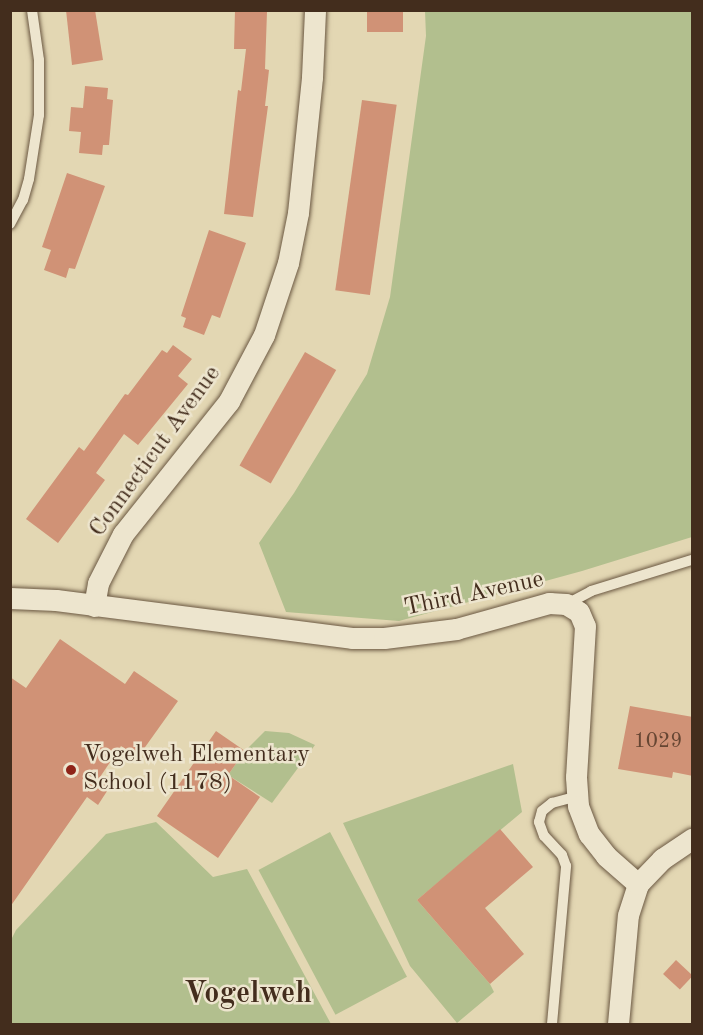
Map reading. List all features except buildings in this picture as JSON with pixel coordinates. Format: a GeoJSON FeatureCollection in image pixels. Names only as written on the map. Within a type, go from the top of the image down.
{"type":"FeatureCollection","features":[{"type":"Feature","properties":{"kind":"street","name":"Connecticut Avenue"},"geometry":{"type":"LineString","coordinates":[[94,606],[98,583],[123,534],[229,401],[264,335],[288,263],[298,213],[311,99],[315,10]]}},
{"type":"Feature","properties":{"kind":"street","name":"Third Avenue"},"geometry":{"type":"LineString","coordinates":[[10,598],[56,600],[294,633],[384,638],[456,629],[549,603],[566,604],[579,612],[585,626],[586,641],[578,806],[589,834],[606,856],[638,884]]}},
{"type":"Feature","properties":{"kind":"street"},"geometry":{"type":"LineString","coordinates":[[618,1024],[628,915],[638,884],[662,859],[693,839]]}},
{"type":"Feature","properties":{"kind":"lane"},"geometry":{"type":"LineString","coordinates":[[10,224],[23,200],[29,179],[39,115],[39,60],[32,10]]}},
{"type":"Feature","properties":{"kind":"lane"},"geometry":{"type":"LineString","coordinates":[[566,604],[591,591],[693,560]]}},
{"type":"Feature","properties":{"kind":"lane"},"geometry":{"type":"LineString","coordinates":[[552,1024],[566,866],[562,855],[544,836],[539,822],[542,811],[552,802],[578,796]]}},
{"type":"Feature","properties":{"kind":"green space"},"geometry":{"type":"Polygon","coordinates":[[[425,11],[692,11],[692,537],[582,571],[399,621],[286,612],[259,543],[294,493],[367,374],[390,297],[426,36],[425,11]]]}},
{"type":"Feature","properties":{"kind":"green space"},"geometry":{"type":"Polygon","coordinates":[[[265,731],[289,733],[315,745],[272,803],[228,775],[245,751],[265,731]]]}},
{"type":"Feature","properties":{"kind":"green space"},"geometry":{"type":"Polygon","coordinates":[[[513,764],[522,812],[417,900],[490,984],[494,992],[457,1023],[410,966],[343,823],[513,764]]]}},
{"type":"Feature","properties":{"kind":"green space"},"geometry":{"type":"Polygon","coordinates":[[[156,822],[213,877],[247,869],[331,1024],[11,1024],[11,940],[16,930],[106,834],[156,822]]]}},
{"type":"Feature","properties":{"kind":"green space"},"geometry":{"type":"Polygon","coordinates":[[[330,832],[407,977],[335,1015],[258,870],[330,832]]]}},
{"type":"Feature","properties":{"kind":"place","name":"Vogelweh Elementary School (1178)"},"geometry":{"type":"Point","coordinates":[71,770]}},
{"type":"Feature","properties":{"kind":"district","name":"Vogelweh"},"geometry":{"type":"Point","coordinates":[248,994]}}]}
